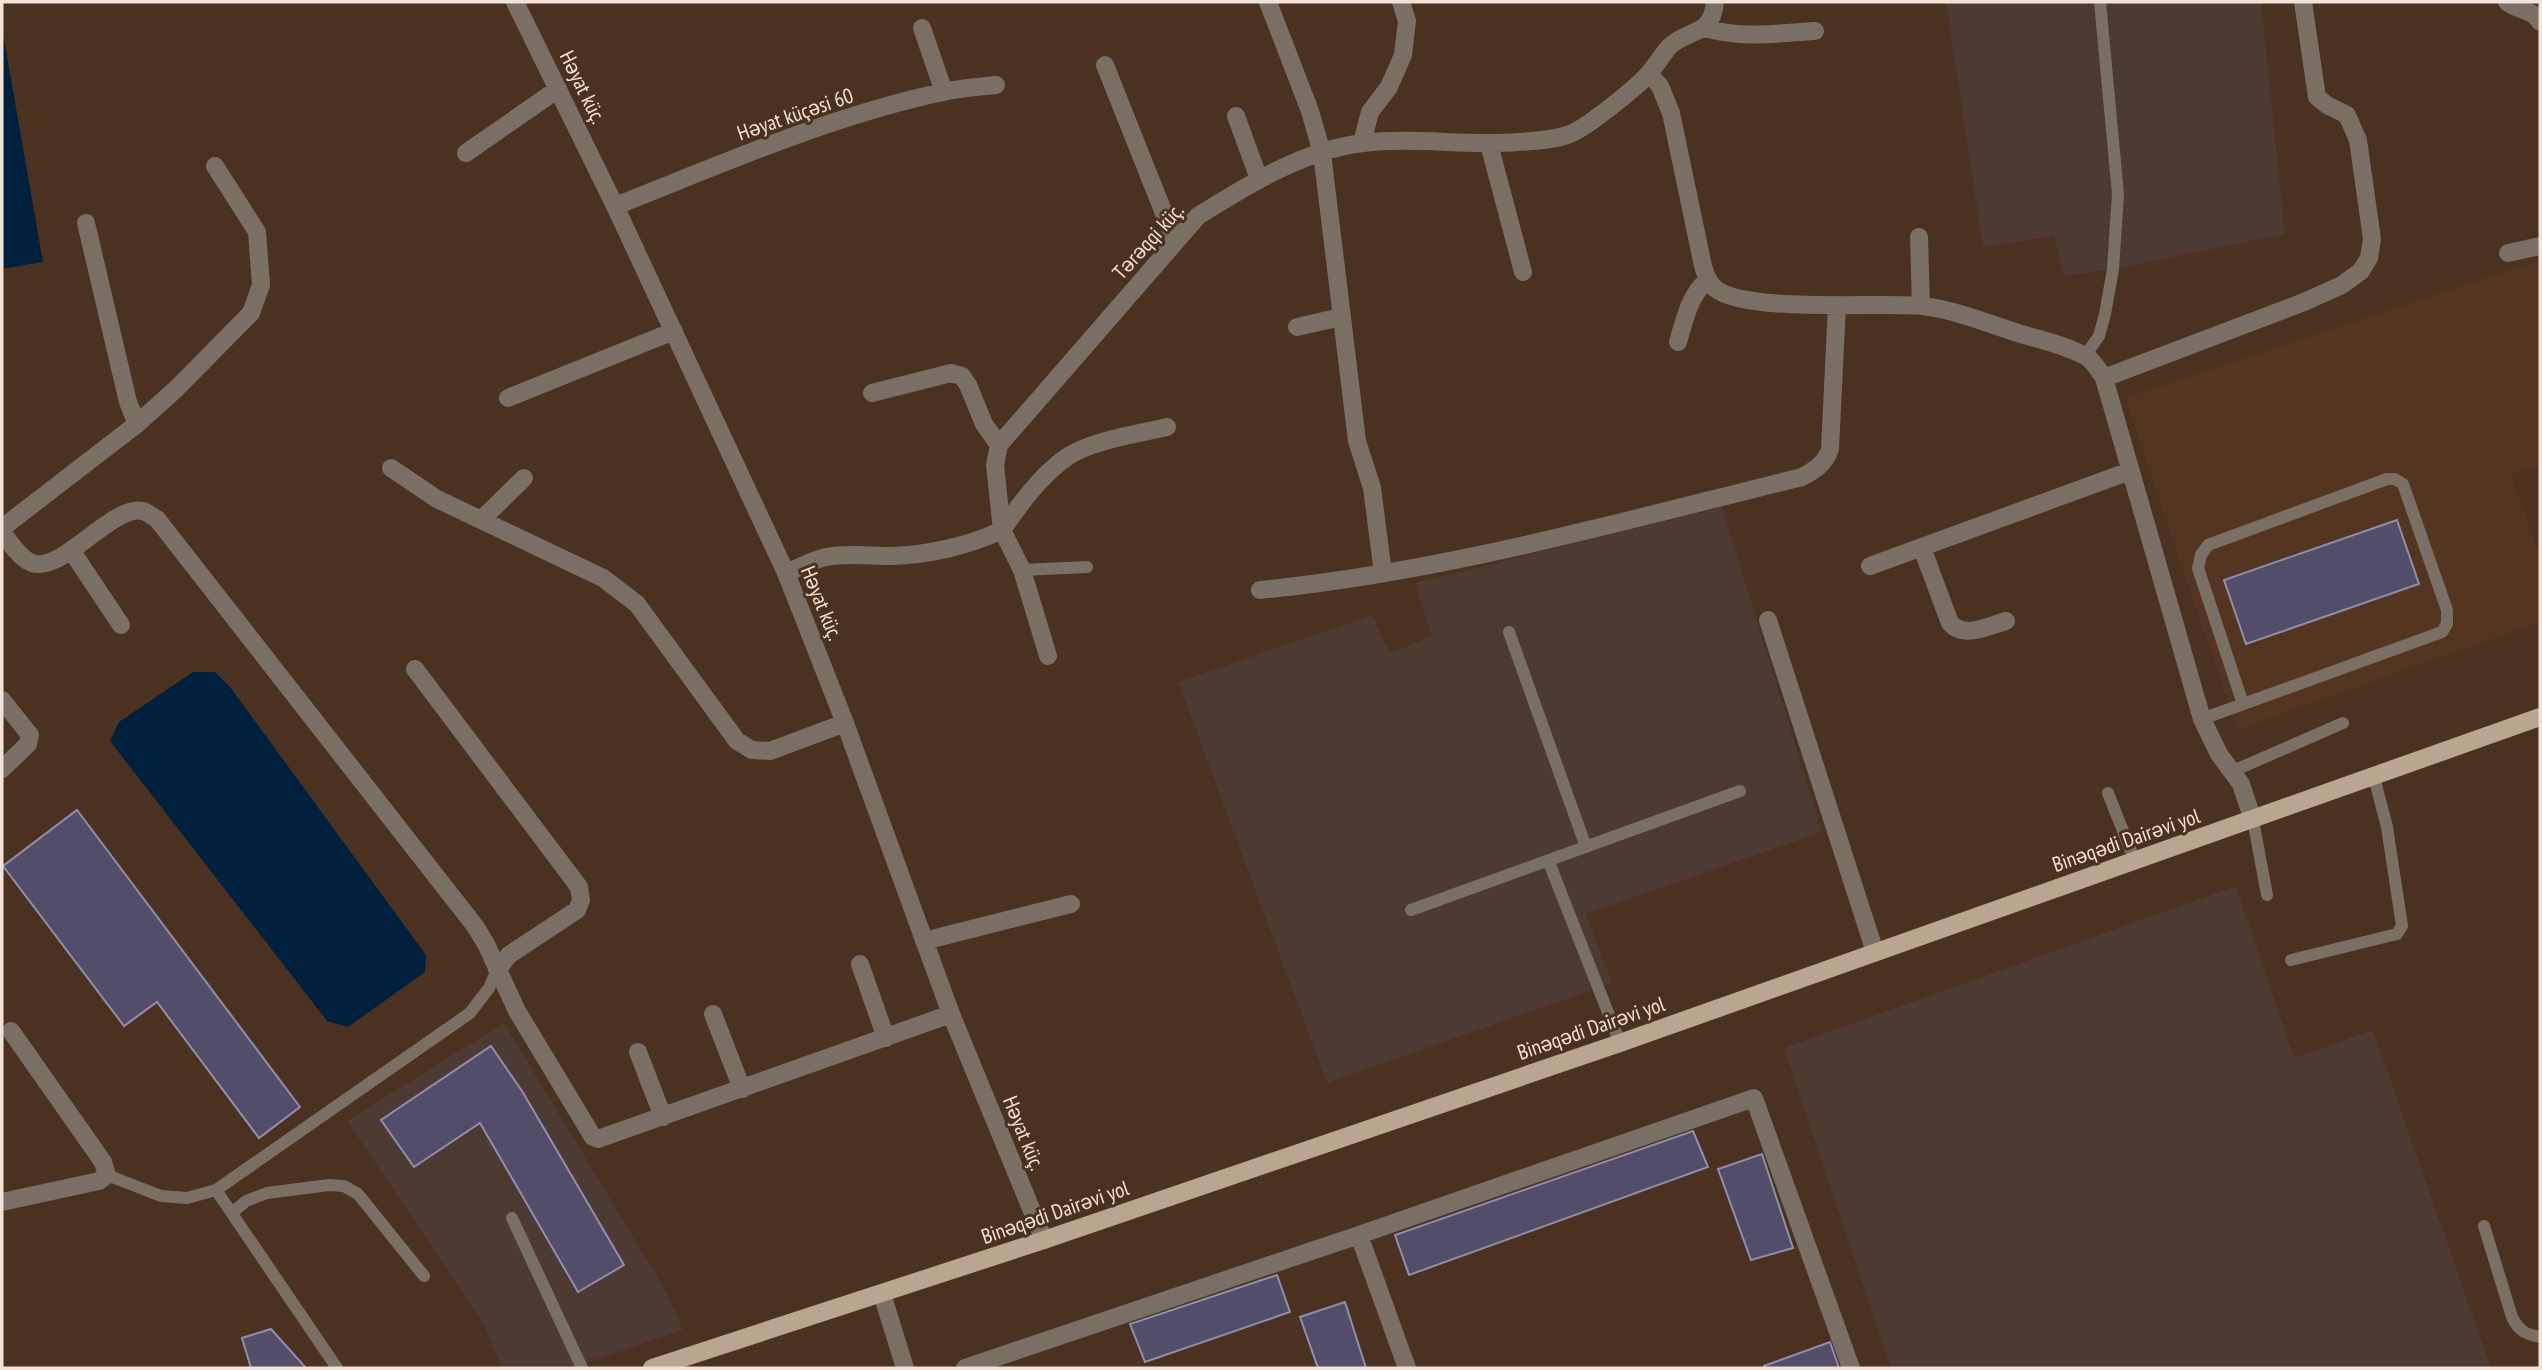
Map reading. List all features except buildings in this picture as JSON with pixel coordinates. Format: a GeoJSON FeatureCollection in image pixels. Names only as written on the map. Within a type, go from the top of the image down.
{"type":"FeatureCollection","features":[{"type":"Feature","properties":{"kind":"main road","name":"Binəqədi Dairəvi yol"},"geometry":{"type":"LineString","coordinates":[[652,1368],[1044,1240],[1620,1043],[2540,717]]}},
{"type":"Feature","properties":{"kind":"street","name":"Həyat küç."},"geometry":{"type":"LineString","coordinates":[[514,2],[615,206],[786,573],[845,723],[951,1014],[1044,1240]]}},
{"type":"Feature","properties":{"kind":"street"},"geometry":{"type":"LineString","coordinates":[[1268,2],[1310,111],[1322,153],[1357,441],[1372,488],[1383,573]]}},
{"type":"Feature","properties":{"kind":"street"},"geometry":{"type":"LineString","coordinates":[[1362,143],[1370,112],[1389,88],[1404,55],[1407,21],[1401,2]]}},
{"type":"Feature","properties":{"kind":"street"},"geometry":{"type":"LineString","coordinates":[[1715,2],[1714,13],[1705,28],[1721,33],[1815,31]]}},
{"type":"Feature","properties":{"kind":"street"},"geometry":{"type":"LineString","coordinates":[[2104,378],[2342,285],[2361,271],[2369,258],[2372,239],[2358,141],[2347,115],[2317,97],[2304,2]]}},
{"type":"Feature","properties":{"kind":"street"},"geometry":{"type":"LineString","coordinates":[[2507,2],[2530,12],[2540,22]]}},
{"type":"Feature","properties":{"kind":"street"},"geometry":{"type":"LineString","coordinates":[[922,28],[944,92]]}},
{"type":"Feature","properties":{"kind":"street","name":"Tərəqqi küç."},"geometry":{"type":"LineString","coordinates":[[999,445],[1198,216],[1259,179],[1322,153],[1362,143],[1489,144],[1536,141],[1570,134],[1591,122],[1649,74],[1673,43],[1705,28]]}},
{"type":"Feature","properties":{"kind":"street"},"geometry":{"type":"LineString","coordinates":[[1105,65],[1175,241]]}},
{"type":"Feature","properties":{"kind":"street"},"geometry":{"type":"LineString","coordinates":[[1649,74],[1660,86],[1671,113],[1707,280],[1717,290],[1743,300],[1942,309],[2085,356],[2094,363],[2104,378],[2203,719],[2219,754],[2241,784],[2253,820]]}},
{"type":"Feature","properties":{"kind":"street","name":"Həyat küçəsi 60"},"geometry":{"type":"LineString","coordinates":[[615,206],[795,136],[888,106],[944,92],[996,85]]}},
{"type":"Feature","properties":{"kind":"street"},"geometry":{"type":"LineString","coordinates":[[466,153],[558,89]]}},
{"type":"Feature","properties":{"kind":"street"},"geometry":{"type":"LineString","coordinates":[[1236,117],[1259,179]]}},
{"type":"Feature","properties":{"kind":"street"},"geometry":{"type":"LineString","coordinates":[[1489,144],[1523,272]]}},
{"type":"Feature","properties":{"kind":"street"},"geometry":{"type":"LineString","coordinates":[[215,166],[257,232],[261,285],[258,300],[251,313],[137,424],[2,530],[31,563],[42,565],[71,550],[125,513],[142,511],[157,519],[475,926],[517,1012],[593,1136],[598,1139],[951,1014]]}},
{"type":"Feature","properties":{"kind":"street"},"geometry":{"type":"LineString","coordinates":[[86,223],[128,402],[137,424]]}},
{"type":"Feature","properties":{"kind":"street"},"geometry":{"type":"LineString","coordinates":[[1919,237],[1920,306]]}},
{"type":"Feature","properties":{"kind":"street"},"geometry":{"type":"LineString","coordinates":[[2508,253],[2540,246]]}},
{"type":"Feature","properties":{"kind":"street"},"geometry":{"type":"LineString","coordinates":[[1678,342],[1695,291],[1707,280]]}},
{"type":"Feature","properties":{"kind":"street"},"geometry":{"type":"LineString","coordinates":[[1260,590],[1383,573],[1533,543],[1802,477],[1816,470],[1827,459],[1830,449],[1837,305]]}},
{"type":"Feature","properties":{"kind":"street"},"geometry":{"type":"LineString","coordinates":[[1297,327],[1341,317]]}},
{"type":"Feature","properties":{"kind":"street"},"geometry":{"type":"LineString","coordinates":[[508,398],[674,331]]}},
{"type":"Feature","properties":{"kind":"street"},"geometry":{"type":"LineString","coordinates":[[872,393],[951,373],[962,376],[984,424],[999,445],[995,465],[1002,530],[1022,570],[1048,656]]}},
{"type":"Feature","properties":{"kind":"street"},"geometry":{"type":"LineString","coordinates":[[786,573],[824,558],[851,554],[893,556],[981,540],[1002,530],[1023,500],[1069,456],[1092,446],[1167,427]]}},
{"type":"Feature","properties":{"kind":"street"},"geometry":{"type":"LineString","coordinates":[[391,468],[437,499],[603,578],[637,604],[737,741],[752,750],[770,751],[845,723]]}},
{"type":"Feature","properties":{"kind":"street"},"geometry":{"type":"LineString","coordinates":[[1870,566],[2130,471]]}},
{"type":"Feature","properties":{"kind":"street"},"geometry":{"type":"LineString","coordinates":[[481,520],[524,478]]}},
{"type":"Feature","properties":{"kind":"street"},"geometry":{"type":"LineString","coordinates":[[1922,548],[1950,623],[1956,630],[1965,632],[2006,621]]}},
{"type":"Feature","properties":{"kind":"street"},"geometry":{"type":"LineString","coordinates":[[71,550],[121,625]]}},
{"type":"Feature","properties":{"kind":"street"},"geometry":{"type":"LineString","coordinates":[[1768,620],[1875,952]]}},
{"type":"Feature","properties":{"kind":"street"},"geometry":{"type":"LineString","coordinates":[[415,669],[579,887],[581,900],[577,910],[509,955],[497,970]]}},
{"type":"Feature","properties":{"kind":"street"},"geometry":{"type":"LineString","coordinates":[[2,700],[30,735],[28,744],[2,769]]}},
{"type":"Feature","properties":{"kind":"street"},"geometry":{"type":"LineString","coordinates":[[924,940],[1071,904]]}},
{"type":"Feature","properties":{"kind":"street"},"geometry":{"type":"LineString","coordinates":[[860,964],[886,1038]]}},
{"type":"Feature","properties":{"kind":"street"},"geometry":{"type":"LineString","coordinates":[[713,1014],[742,1089]]}},
{"type":"Feature","properties":{"kind":"street"},"geometry":{"type":"LineString","coordinates":[[2,1202],[99,1181],[107,1175],[103,1162],[11,1031]]}},
{"type":"Feature","properties":{"kind":"street"},"geometry":{"type":"LineString","coordinates":[[638,1052],[663,1117]]}},
{"type":"Feature","properties":{"kind":"street"},"geometry":{"type":"LineString","coordinates":[[965,1368],[1754,1098],[1852,1368]]}},
{"type":"Feature","properties":{"kind":"street"},"geometry":{"type":"LineString","coordinates":[[1359,1235],[1407,1368]]}},
{"type":"Feature","properties":{"kind":"street"},"geometry":{"type":"LineString","coordinates":[[882,1294],[905,1368]]}},
{"type":"Feature","properties":{"kind":"lane"},"geometry":{"type":"LineString","coordinates":[[2085,356],[2099,336],[2105,314],[2113,269],[2118,194],[2100,2]]}},
{"type":"Feature","properties":{"kind":"lane"},"geometry":{"type":"LineString","coordinates":[[2203,719],[2442,632],[2446,624],[2447,610],[2403,484],[2387,479],[2208,545],[2197,568],[2243,704]]}},
{"type":"Feature","properties":{"kind":"lane"},"geometry":{"type":"LineString","coordinates":[[1022,570],[1087,567]]}},
{"type":"Feature","properties":{"kind":"lane"},"geometry":{"type":"LineString","coordinates":[[1509,632],[1586,847]]}},
{"type":"Feature","properties":{"kind":"lane"},"geometry":{"type":"LineString","coordinates":[[2233,771],[2343,723]]}},
{"type":"Feature","properties":{"kind":"lane"},"geometry":{"type":"LineString","coordinates":[[2291,960],[2397,934],[2402,926],[2387,827],[2374,777]]}},
{"type":"Feature","properties":{"kind":"lane"},"geometry":{"type":"LineString","coordinates":[[1411,910],[1741,791]]}},
{"type":"Feature","properties":{"kind":"lane"},"geometry":{"type":"LineString","coordinates":[[2108,793],[2135,861]]}},
{"type":"Feature","properties":{"kind":"lane"},"geometry":{"type":"LineString","coordinates":[[2253,820],[2267,895]]}},
{"type":"Feature","properties":{"kind":"lane"},"geometry":{"type":"LineString","coordinates":[[1548,860],[1620,1043]]}},
{"type":"Feature","properties":{"kind":"lane"},"geometry":{"type":"LineString","coordinates":[[107,1175],[161,1196],[187,1198],[216,1189],[470,1013],[489,988],[497,970]]}},
{"type":"Feature","properties":{"kind":"lane"},"geometry":{"type":"LineString","coordinates":[[232,1213],[246,1201],[267,1193],[329,1185],[344,1186],[358,1194],[424,1276]]}},
{"type":"Feature","properties":{"kind":"lane"},"geometry":{"type":"LineString","coordinates":[[216,1189],[337,1368]]}},
{"type":"Feature","properties":{"kind":"lane"},"geometry":{"type":"LineString","coordinates":[[512,1218],[582,1368]]}},
{"type":"Feature","properties":{"kind":"lane"},"geometry":{"type":"LineString","coordinates":[[2484,1226],[2518,1329],[2524,1334],[2540,1337]]}},
{"type":"Feature","properties":{"kind":"shaded area"},"geometry":{"type":"Polygon","coordinates":[[[1946,2],[2261,2],[2285,234],[2113,269],[2064,276],[2054,236],[1983,247],[1946,2]]]}},
{"type":"Feature","properties":{"kind":"shaded area"},"geometry":{"type":"Polygon","coordinates":[[[2540,260],[2540,465],[2511,475],[2540,555],[2540,622],[2237,730],[2125,398],[2540,260]]]}},
{"type":"Feature","properties":{"kind":"shaded area"},"geometry":{"type":"Polygon","coordinates":[[[1722,507],[1822,832],[1586,914],[1612,983],[1327,1083],[1178,682],[1372,615],[1390,653],[1432,636],[1415,583],[1722,507]]]}},
{"type":"Feature","properties":{"kind":"shaded area"},"geometry":{"type":"Polygon","coordinates":[[[2236,886],[2294,1058],[2373,1030],[2491,1368],[1891,1368],[1784,1048],[2236,886]]]}},
{"type":"Feature","properties":{"kind":"shaded area"},"geometry":{"type":"Polygon","coordinates":[[[504,1023],[667,1293],[683,1330],[571,1368],[502,1368],[482,1321],[347,1121],[504,1023]]]}},
{"type":"Feature","properties":{"kind":"water"},"geometry":{"type":"Polygon","coordinates":[[[2,28],[43,262],[2,269],[2,28]]]}},
{"type":"Feature","properties":{"kind":"water"},"geometry":{"type":"Polygon","coordinates":[[[193,672],[215,672],[230,687],[426,955],[425,972],[348,1027],[327,1021],[110,741],[119,722],[193,672]]]}}]}
